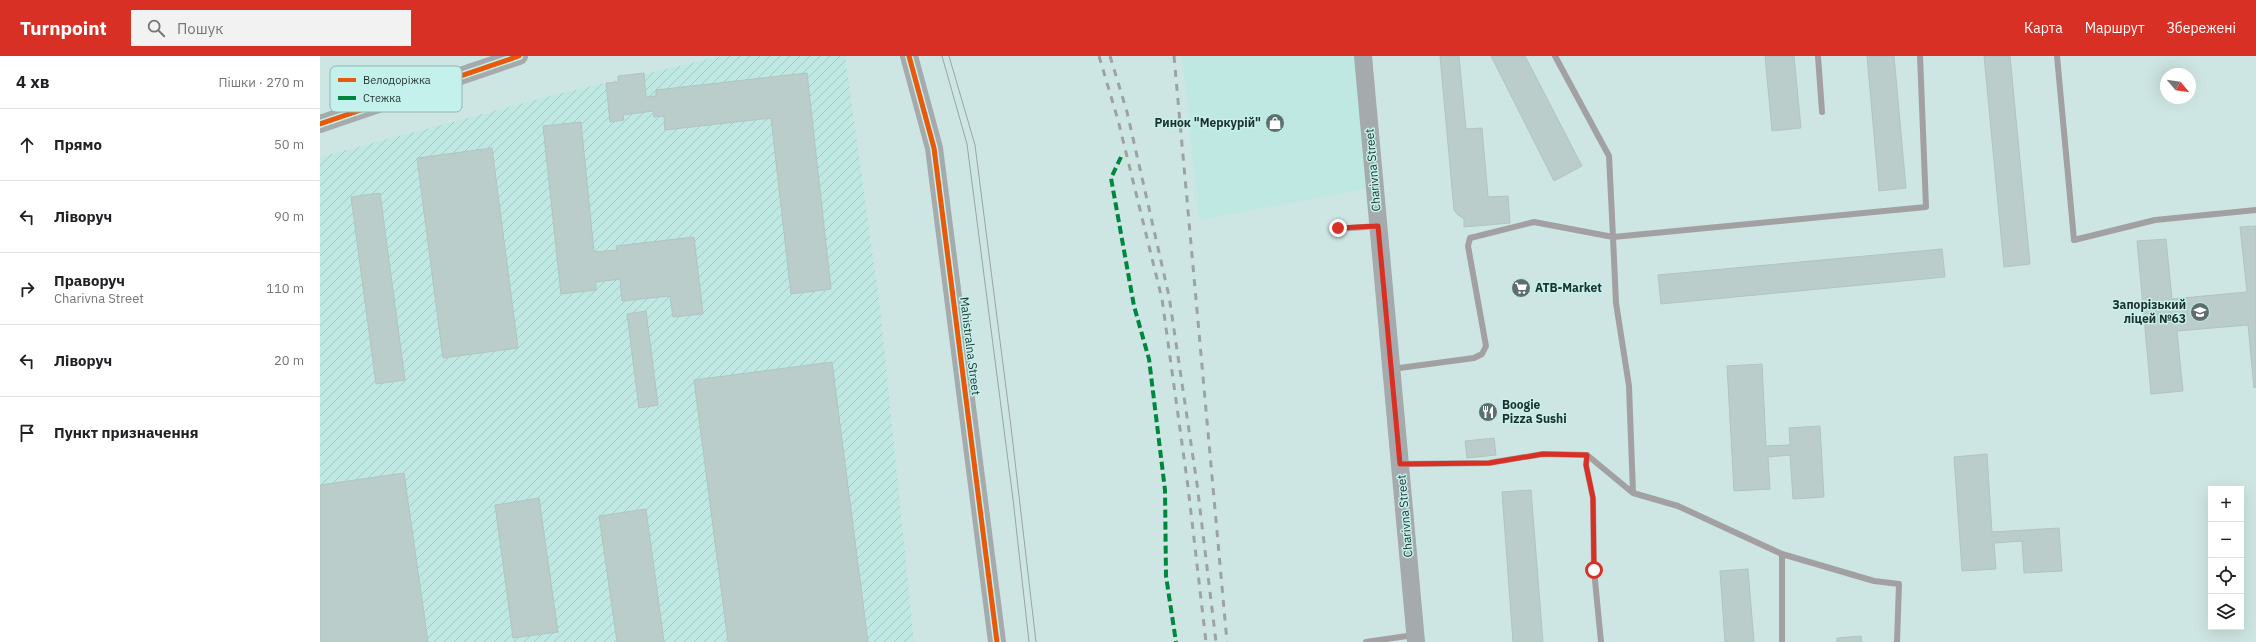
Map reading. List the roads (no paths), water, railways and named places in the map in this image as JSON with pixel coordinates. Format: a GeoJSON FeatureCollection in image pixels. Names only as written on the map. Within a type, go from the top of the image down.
{"type":"FeatureCollection","features":[{"type":"Feature","properties":{"kind":"street"},"geometry":{"type":"LineString","coordinates":[[462,75],[519,56]]}},
{"type":"Feature","properties":{"kind":"street","name":"Mahistralna Street"},"geometry":{"type":"LineString","coordinates":[[909,56],[934,148],[997,642]]}},
{"type":"Feature","properties":{"kind":"street","name":"Charivna Street"},"geometry":{"type":"LineString","coordinates":[[1363,56],[1416,639]]}},
{"type":"Feature","properties":{"kind":"street"},"geometry":{"type":"LineString","coordinates":[[320,124],[355,112]]}},
{"type":"Feature","properties":{"kind":"lane"},"geometry":{"type":"LineString","coordinates":[[1555,56],[1609,156],[1616,303],[1629,386],[1633,493]]}},
{"type":"Feature","properties":{"kind":"lane"},"geometry":{"type":"LineString","coordinates":[[1818,56],[1822,112]]}},
{"type":"Feature","properties":{"kind":"lane"},"geometry":{"type":"LineString","coordinates":[[1391,369],[1474,358],[1482,354],[1486,346],[1468,246],[1470,238],[1534,222],[1613,237],[1926,207],[1920,56]]}},
{"type":"Feature","properties":{"kind":"lane"},"geometry":{"type":"LineString","coordinates":[[2057,56],[2074,240],[2154,220],[2256,210]]}},
{"type":"Feature","properties":{"kind":"lane"},"geometry":{"type":"LineString","coordinates":[[1338,228],[1378,226]]}},
{"type":"Feature","properties":{"kind":"lane"},"geometry":{"type":"LineString","coordinates":[[1400,464],[1489,463],[1543,454],[1587,455],[1633,493],[1678,506],[1782,554],[1874,581],[1899,584],[1897,642]]}},
{"type":"Feature","properties":{"kind":"lane"},"geometry":{"type":"LineString","coordinates":[[1587,455],[1586,465],[1593,498],[1594,570],[1601,642]]}},
{"type":"Feature","properties":{"kind":"lane"},"geometry":{"type":"LineString","coordinates":[[1782,554],[1782,642]]}},
{"type":"Feature","properties":{"kind":"lane"},"geometry":{"type":"LineString","coordinates":[[1366,642],[1416,639]]}},
{"type":"Feature","properties":{"kind":"tram line"},"geometry":{"type":"LineString","coordinates":[[942,56],[967,144],[1013,499],[1029,642]]}},
{"type":"Feature","properties":{"kind":"tram line"},"geometry":{"type":"LineString","coordinates":[[949,56],[975,145],[1011,427],[1036,642]]}},
{"type":"Feature","properties":{"kind":"railway"},"geometry":{"type":"LineString","coordinates":[[1099,56],[1118,120],[1162,299],[1188,487],[1206,642]]}},
{"type":"Feature","properties":{"kind":"railway"},"geometry":{"type":"LineString","coordinates":[[1110,56],[1127,112],[1169,296],[1197,484],[1216,642]]}},
{"type":"Feature","properties":{"kind":"railway"},"geometry":{"type":"LineString","coordinates":[[1174,56],[1227,642]]}},
{"type":"Feature","properties":{"kind":"place","name":"Ринок \"Меркурій\""},"geometry":{"type":"Point","coordinates":[1275,123]}},
{"type":"Feature","properties":{"kind":"place","name":"ATB-Market"},"geometry":{"type":"Point","coordinates":[1521,288]}},
{"type":"Feature","properties":{"kind":"place","name":"Запорізький ліцей №63"},"geometry":{"type":"Point","coordinates":[2200,312]}},
{"type":"Feature","properties":{"kind":"place","name":"Boogie Pizza Sushi"},"geometry":{"type":"Point","coordinates":[1488,412]}}]}
